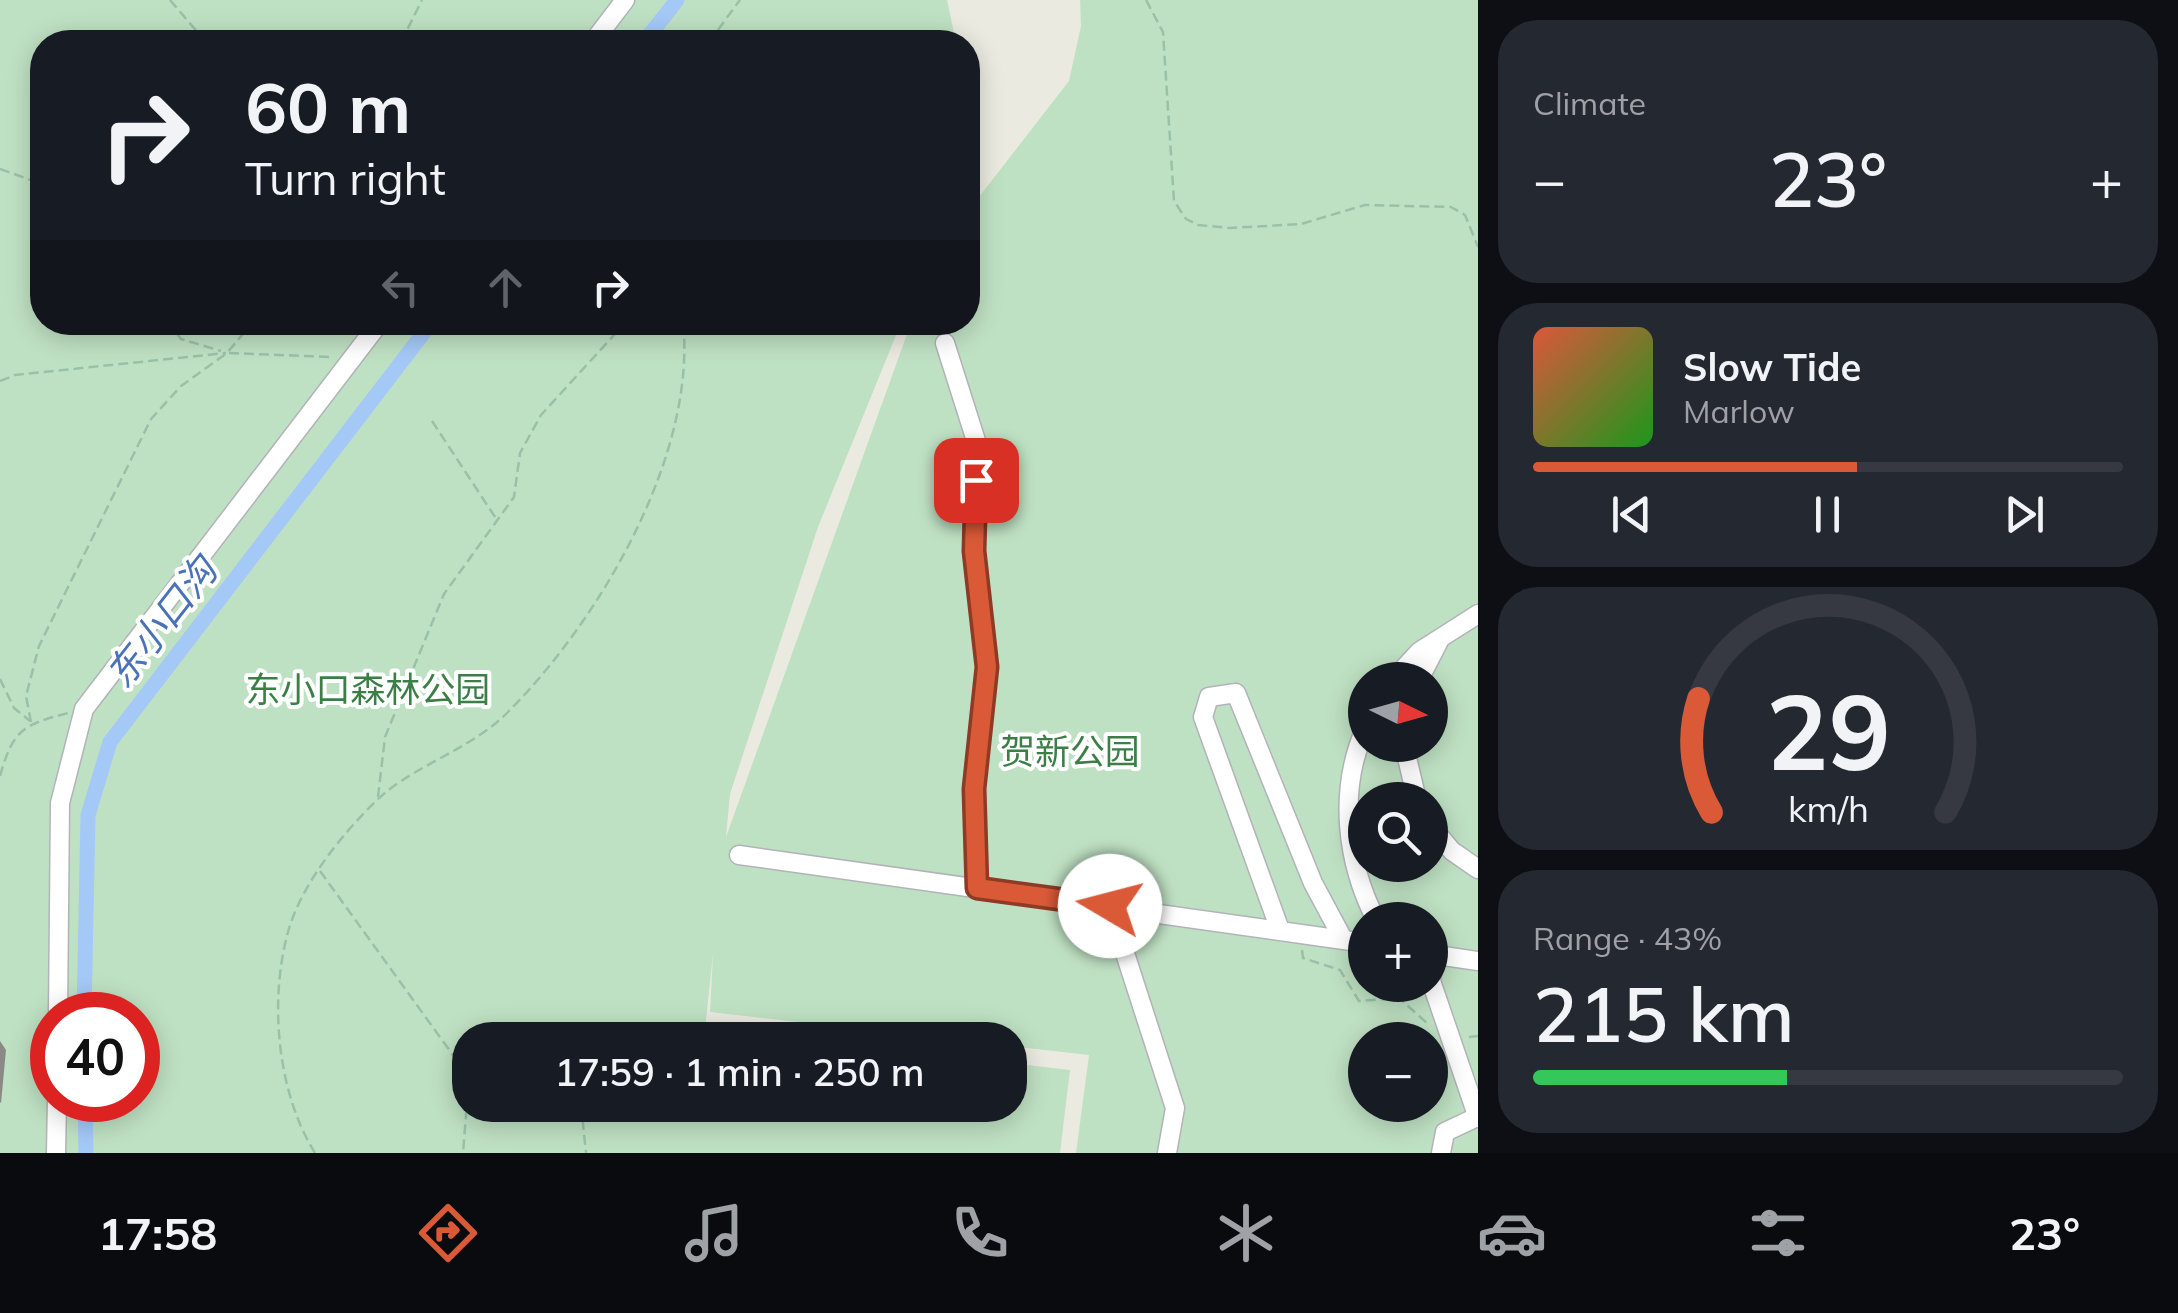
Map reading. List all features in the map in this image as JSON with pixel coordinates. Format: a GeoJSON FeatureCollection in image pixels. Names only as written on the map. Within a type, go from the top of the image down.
{"type":"FeatureCollection","features":[{"type":"Feature","properties":{"kind":"street"},"geometry":{"type":"LineString","coordinates":[[603,30],[626,0]]}},
{"type":"Feature","properties":{"kind":"street"},"geometry":{"type":"LineString","coordinates":[[58,992],[60,803],[84,709],[370,335]]}},
{"type":"Feature","properties":{"kind":"street"},"geometry":{"type":"LineString","coordinates":[[944,343],[977,444],[974,551],[987,667],[974,789],[977,888]]}},
{"type":"Feature","properties":{"kind":"street"},"geometry":{"type":"LineString","coordinates":[[1408,662],[1443,634],[1478,614]]}},
{"type":"Feature","properties":{"kind":"street"},"geometry":{"type":"LineString","coordinates":[[1428,662],[1443,634]]}},
{"type":"Feature","properties":{"kind":"street"},"geometry":{"type":"LineString","coordinates":[[1280,930],[1204,717],[1209,697],[1236,693],[1313,883],[1343,939]]}},
{"type":"Feature","properties":{"kind":"street"},"geometry":{"type":"LineString","coordinates":[[1355,762],[1347,815],[1351,850],[1370,902]]}},
{"type":"Feature","properties":{"kind":"street"},"geometry":{"type":"LineString","coordinates":[[1448,845],[1478,869]]}},
{"type":"Feature","properties":{"kind":"street"},"geometry":{"type":"LineString","coordinates":[[739,855],[1348,940]]}},
{"type":"Feature","properties":{"kind":"street"},"geometry":{"type":"LineString","coordinates":[[1110,906],[1174,1108],[1167,1153]]}},
{"type":"Feature","properties":{"kind":"street"},"geometry":{"type":"LineString","coordinates":[[1448,956],[1478,961]]}},
{"type":"Feature","properties":{"kind":"street"},"geometry":{"type":"LineString","coordinates":[[1438,1002],[1478,1118],[1445,1132],[1441,1153]]}},
{"type":"Feature","properties":{"kind":"street"},"geometry":{"type":"LineString","coordinates":[[56,1122],[56,1153]]}},
{"type":"Feature","properties":{"kind":"path"},"geometry":{"type":"LineString","coordinates":[[170,0],[196,30]]}},
{"type":"Feature","properties":{"kind":"path"},"geometry":{"type":"LineString","coordinates":[[407,30],[422,0]]}},
{"type":"Feature","properties":{"kind":"path"},"geometry":{"type":"LineString","coordinates":[[717,30],[740,0]]}},
{"type":"Feature","properties":{"kind":"path"},"geometry":{"type":"LineString","coordinates":[[1146,0],[1163,32],[1174,201],[1186,219],[1211,227],[1276,227],[1365,206],[1452,207],[1465,215],[1478,247]]}},
{"type":"Feature","properties":{"kind":"path"},"geometry":{"type":"LineString","coordinates":[[0,169],[30,180]]}},
{"type":"Feature","properties":{"kind":"path"},"geometry":{"type":"LineString","coordinates":[[178,335],[227,353]]}},
{"type":"Feature","properties":{"kind":"path"},"geometry":{"type":"LineString","coordinates":[[31,722],[26,696],[39,646],[139,440],[151,419],[182,386],[227,353],[243,335]]}},
{"type":"Feature","properties":{"kind":"path"},"geometry":{"type":"LineString","coordinates":[[378,799],[386,737],[444,594],[499,523],[514,497],[520,454],[541,415],[614,335]]}},
{"type":"Feature","properties":{"kind":"path"},"geometry":{"type":"LineString","coordinates":[[314,1153],[287,1082],[278,1011],[288,931],[319,870],[378,799],[506,716],[560,654],[610,585],[678,422],[685,335]]}},
{"type":"Feature","properties":{"kind":"path"},"geometry":{"type":"LineString","coordinates":[[0,381],[15,375],[227,353],[352,359]]}},
{"type":"Feature","properties":{"kind":"path"},"geometry":{"type":"LineString","coordinates":[[432,421],[499,523]]}},
{"type":"Feature","properties":{"kind":"path"},"geometry":{"type":"LineString","coordinates":[[0,679],[14,708],[31,722]]}},
{"type":"Feature","properties":{"kind":"path"},"geometry":{"type":"LineString","coordinates":[[0,776],[10,741],[31,722],[84,709]]}},
{"type":"Feature","properties":{"kind":"path"},"geometry":{"type":"LineString","coordinates":[[319,870],[462,1069],[467,1104],[463,1153]]}},
{"type":"Feature","properties":{"kind":"path"},"geometry":{"type":"LineString","coordinates":[[1301,934],[1303,958],[1340,970],[1360,1001],[1400,998],[1449,1042],[1478,1036]]}},
{"type":"Feature","properties":{"kind":"path"},"geometry":{"type":"LineString","coordinates":[[582,1122],[586,1153]]}},
{"type":"Feature","properties":{"kind":"green space"},"geometry":{"type":"Polygon","coordinates":[[[0,0],[947,0],[953,30],[30,30],[30,335],[896,335],[818,527],[730,794],[726,837],[907,335],[980,335],[980,196],[1069,81],[1081,26],[1080,0],[1478,0],[1478,1153],[1076,1153],[1089,1055],[1027,1048],[1027,1022],[798,1022],[710,1012],[713,954],[706,1022],[452,1022],[452,1122],[1027,1122],[1027,1065],[1070,1070],[1060,1153],[0,1153],[0,0]]]}},
{"type":"Feature","properties":{"kind":"waterway","name":"东小口沟"},"geometry":{"type":"LineString","coordinates":[[653,30],[677,0]]}},
{"type":"Feature","properties":{"kind":"waterway","name":"东小口沟"},"geometry":{"type":"LineString","coordinates":[[84,992],[88,815],[110,742],[422,335]]}},
{"type":"Feature","properties":{"kind":"waterway","name":"东小口沟"},"geometry":{"type":"LineString","coordinates":[[85,1122],[86,1153]]}},
{"type":"Feature","properties":{"kind":"route"},"geometry":{"type":"LineString","coordinates":[[976,480],[974,551],[987,667],[974,789],[977,888],[1110,906]]}},
{"type":"Feature","properties":{"kind":"park label","name":"东小口森林公园"},"geometry":{"type":"Point","coordinates":[368,689]}},
{"type":"Feature","properties":{"kind":"park label","name":"贺新公园"},"geometry":{"type":"Point","coordinates":[1070,751]}}]}
